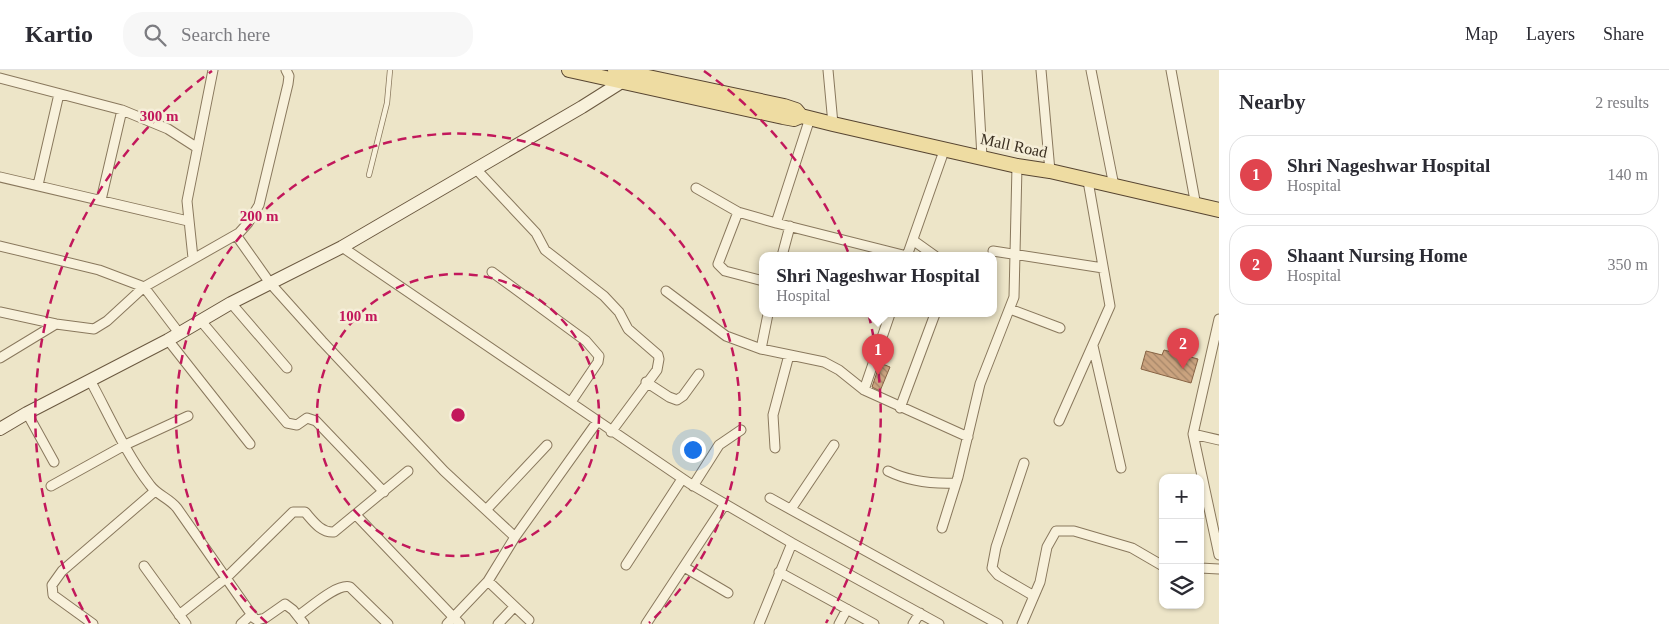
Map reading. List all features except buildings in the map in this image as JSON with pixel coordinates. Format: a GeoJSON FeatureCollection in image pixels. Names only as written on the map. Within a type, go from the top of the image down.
{"type":"FeatureCollection","features":[{"type":"Feature","properties":{"kind":"main road","name":"Mall Road"},"geometry":{"type":"LineString","coordinates":[[570,70],[640,77],[783,117],[805,117],[1219,210]]}},
{"type":"Feature","properties":{"kind":"main road"},"geometry":{"type":"LineString","coordinates":[[0,429],[174,336],[231,303],[342,247],[476,169],[619,76]]}},
{"type":"Feature","properties":{"kind":"street"},"geometry":{"type":"LineString","coordinates":[[193,258],[186,201],[213,70]]}},
{"type":"Feature","properties":{"kind":"street"},"geometry":{"type":"LineString","coordinates":[[0,312],[86,329],[100,327],[144,287],[236,235],[248,223],[259,205],[288,84],[289,76],[286,70]]}},
{"type":"Feature","properties":{"kind":"street"},"geometry":{"type":"LineString","coordinates":[[828,70],[833,124]]}},
{"type":"Feature","properties":{"kind":"street"},"geometry":{"type":"LineString","coordinates":[[977,70],[982,157]]}},
{"type":"Feature","properties":{"kind":"street"},"geometry":{"type":"LineString","coordinates":[[1041,70],[1050,171]]}},
{"type":"Feature","properties":{"kind":"street"},"geometry":{"type":"LineString","coordinates":[[1091,70],[1114,186]]}},
{"type":"Feature","properties":{"kind":"street"},"geometry":{"type":"LineString","coordinates":[[1171,70],[1196,206]]}},
{"type":"Feature","properties":{"kind":"street"},"geometry":{"type":"LineString","coordinates":[[0,78],[122,110],[168,129],[196,147]]}},
{"type":"Feature","properties":{"kind":"street"},"geometry":{"type":"LineString","coordinates":[[38,185],[59,94]]}},
{"type":"Feature","properties":{"kind":"street"},"geometry":{"type":"LineString","coordinates":[[101,200],[122,110]]}},
{"type":"Feature","properties":{"kind":"street"},"geometry":{"type":"LineString","coordinates":[[776,224],[805,117]]}},
{"type":"Feature","properties":{"kind":"street"},"geometry":{"type":"LineString","coordinates":[[910,252],[945,148]]}},
{"type":"Feature","properties":{"kind":"street"},"geometry":{"type":"LineString","coordinates":[[942,528],[956,483],[980,384],[1010,309],[1015,288],[1017,166]]}},
{"type":"Feature","properties":{"kind":"street"},"geometry":{"type":"LineString","coordinates":[[476,169],[536,233],[544,250],[604,296],[618,312],[628,329],[654,351],[659,359],[658,366],[611,432]]}},
{"type":"Feature","properties":{"kind":"street"},"geometry":{"type":"LineString","coordinates":[[0,177],[188,221]]}},
{"type":"Feature","properties":{"kind":"street"},"geometry":{"type":"LineString","coordinates":[[1059,421],[1110,306],[1088,181]]}},
{"type":"Feature","properties":{"kind":"street"},"geometry":{"type":"LineString","coordinates":[[696,188],[738,212],[776,224],[892,252]]}},
{"type":"Feature","properties":{"kind":"street"},"geometry":{"type":"LineString","coordinates":[[738,212],[718,264],[726,271],[759,280]]}},
{"type":"Feature","properties":{"kind":"street"},"geometry":{"type":"LineString","coordinates":[[783,252],[790,226]]}},
{"type":"Feature","properties":{"kind":"street"},"geometry":{"type":"LineString","coordinates":[[236,235],[270,283],[444,471],[515,537]]}},
{"type":"Feature","properties":{"kind":"street"},"geometry":{"type":"LineString","coordinates":[[914,241],[929,252]]}},
{"type":"Feature","properties":{"kind":"street"},"geometry":{"type":"LineString","coordinates":[[0,246],[99,270],[144,287],[174,336],[250,444]]}},
{"type":"Feature","properties":{"kind":"street"},"geometry":{"type":"LineString","coordinates":[[342,247],[611,432],[693,486],[939,624]]}},
{"type":"Feature","properties":{"kind":"street"},"geometry":{"type":"LineString","coordinates":[[993,251],[1103,268]]}},
{"type":"Feature","properties":{"kind":"street"},"geometry":{"type":"LineString","coordinates":[[492,272],[586,341],[599,356],[598,362],[570,402]]}},
{"type":"Feature","properties":{"kind":"street"},"geometry":{"type":"LineString","coordinates":[[666,291],[726,336],[761,349],[824,362],[835,367],[864,390],[900,408],[968,437]]}},
{"type":"Feature","properties":{"kind":"street"},"geometry":{"type":"LineString","coordinates":[[231,303],[287,368]]}},
{"type":"Feature","properties":{"kind":"street"},"geometry":{"type":"LineString","coordinates":[[1010,309],[1060,328]]}},
{"type":"Feature","properties":{"kind":"street"},"geometry":{"type":"LineString","coordinates":[[761,349],[767,317]]}},
{"type":"Feature","properties":{"kind":"street"},"geometry":{"type":"LineString","coordinates":[[864,390],[886,317]]}},
{"type":"Feature","properties":{"kind":"street"},"geometry":{"type":"LineString","coordinates":[[900,408],[934,317]]}},
{"type":"Feature","properties":{"kind":"street"},"geometry":{"type":"LineString","coordinates":[[1219,319],[1192,434],[1219,554]]}},
{"type":"Feature","properties":{"kind":"street"},"geometry":{"type":"LineString","coordinates":[[201,320],[287,423],[297,425],[307,418],[316,421],[384,492]]}},
{"type":"Feature","properties":{"kind":"street"},"geometry":{"type":"LineString","coordinates":[[0,358],[56,324]]}},
{"type":"Feature","properties":{"kind":"street"},"geometry":{"type":"LineString","coordinates":[[1093,345],[1121,468]]}},
{"type":"Feature","properties":{"kind":"street"},"geometry":{"type":"LineString","coordinates":[[775,448],[773,415],[789,355]]}},
{"type":"Feature","properties":{"kind":"street"},"geometry":{"type":"LineString","coordinates":[[646,382],[669,398],[677,400],[683,396],[699,374]]}},
{"type":"Feature","properties":{"kind":"street"},"geometry":{"type":"LineString","coordinates":[[90,380],[125,445],[155,491],[169,499],[177,508],[257,620],[261,620],[285,604],[304,624]]}},
{"type":"Feature","properties":{"kind":"street"},"geometry":{"type":"LineString","coordinates":[[27,413],[54,462]]}},
{"type":"Feature","properties":{"kind":"street"},"geometry":{"type":"LineString","coordinates":[[51,486],[125,445],[188,416]]}},
{"type":"Feature","properties":{"kind":"street"},"geometry":{"type":"LineString","coordinates":[[356,515],[454,622],[488,581],[515,537],[597,422]]}},
{"type":"Feature","properties":{"kind":"street"},"geometry":{"type":"LineString","coordinates":[[693,486],[719,445],[741,430]]}},
{"type":"Feature","properties":{"kind":"street"},"geometry":{"type":"LineString","coordinates":[[1192,434],[1219,440]]}},
{"type":"Feature","properties":{"kind":"street"},"geometry":{"type":"LineString","coordinates":[[486,510],[547,445]]}},
{"type":"Feature","properties":{"kind":"street"},"geometry":{"type":"LineString","coordinates":[[791,509],[834,445]]}},
{"type":"Feature","properties":{"kind":"street"},"geometry":{"type":"LineString","coordinates":[[1024,463],[996,547],[992,568],[998,575],[1034,596]]}},
{"type":"Feature","properties":{"kind":"street"},"geometry":{"type":"LineString","coordinates":[[179,615],[226,578],[296,511],[305,512],[320,528],[334,532],[408,471]]}},
{"type":"Feature","properties":{"kind":"street"},"geometry":{"type":"LineString","coordinates":[[888,471],[898,476],[926,483],[956,483]]}},
{"type":"Feature","properties":{"kind":"street"},"geometry":{"type":"LineString","coordinates":[[626,565],[682,479]]}},
{"type":"Feature","properties":{"kind":"street"},"geometry":{"type":"LineString","coordinates":[[92,624],[53,595],[52,585],[62,571],[155,491]]}},
{"type":"Feature","properties":{"kind":"street"},"geometry":{"type":"LineString","coordinates":[[770,498],[998,624]]}},
{"type":"Feature","properties":{"kind":"street"},"geometry":{"type":"LineString","coordinates":[[646,624],[725,504]]}},
{"type":"Feature","properties":{"kind":"street"},"geometry":{"type":"LineString","coordinates":[[1022,624],[1034,596],[1047,547],[1056,531],[1074,531],[1132,548],[1160,564]]}},
{"type":"Feature","properties":{"kind":"street"},"geometry":{"type":"LineString","coordinates":[[759,624],[792,543]]}},
{"type":"Feature","properties":{"kind":"street"},"geometry":{"type":"LineString","coordinates":[[144,566],[186,624]]}},
{"type":"Feature","properties":{"kind":"street"},"geometry":{"type":"LineString","coordinates":[[684,567],[728,594]]}},
{"type":"Feature","properties":{"kind":"street"},"geometry":{"type":"LineString","coordinates":[[1204,568],[1219,569]]}},
{"type":"Feature","properties":{"kind":"street"},"geometry":{"type":"LineString","coordinates":[[779,572],[874,624]]}},
{"type":"Feature","properties":{"kind":"street"},"geometry":{"type":"LineString","coordinates":[[488,581],[529,620]]}},
{"type":"Feature","properties":{"kind":"street"},"geometry":{"type":"LineString","coordinates":[[298,616],[337,588],[345,586],[350,587],[388,624]]}},
{"type":"Feature","properties":{"kind":"street"},"geometry":{"type":"LineString","coordinates":[[498,624],[514,607]]}},
{"type":"Feature","properties":{"kind":"street"},"geometry":{"type":"LineString","coordinates":[[839,624],[847,609]]}},
{"type":"Feature","properties":{"kind":"street"},"geometry":{"type":"LineString","coordinates":[[913,624],[920,612]]}},
{"type":"Feature","properties":{"kind":"street"},"geometry":{"type":"LineString","coordinates":[[241,624],[252,614]]}},
{"type":"Feature","properties":{"kind":"lane"},"geometry":{"type":"LineString","coordinates":[[369,175],[387,103],[390,70]]}},
{"type":"Feature","properties":{"kind":"place","name":"Shaant Nursing Home"},"geometry":{"type":"Point","coordinates":[1183,369]}},
{"type":"Feature","properties":{"kind":"place","name":"Shri Nageshwar Hospital"},"geometry":{"type":"Point","coordinates":[878,375]}}]}
